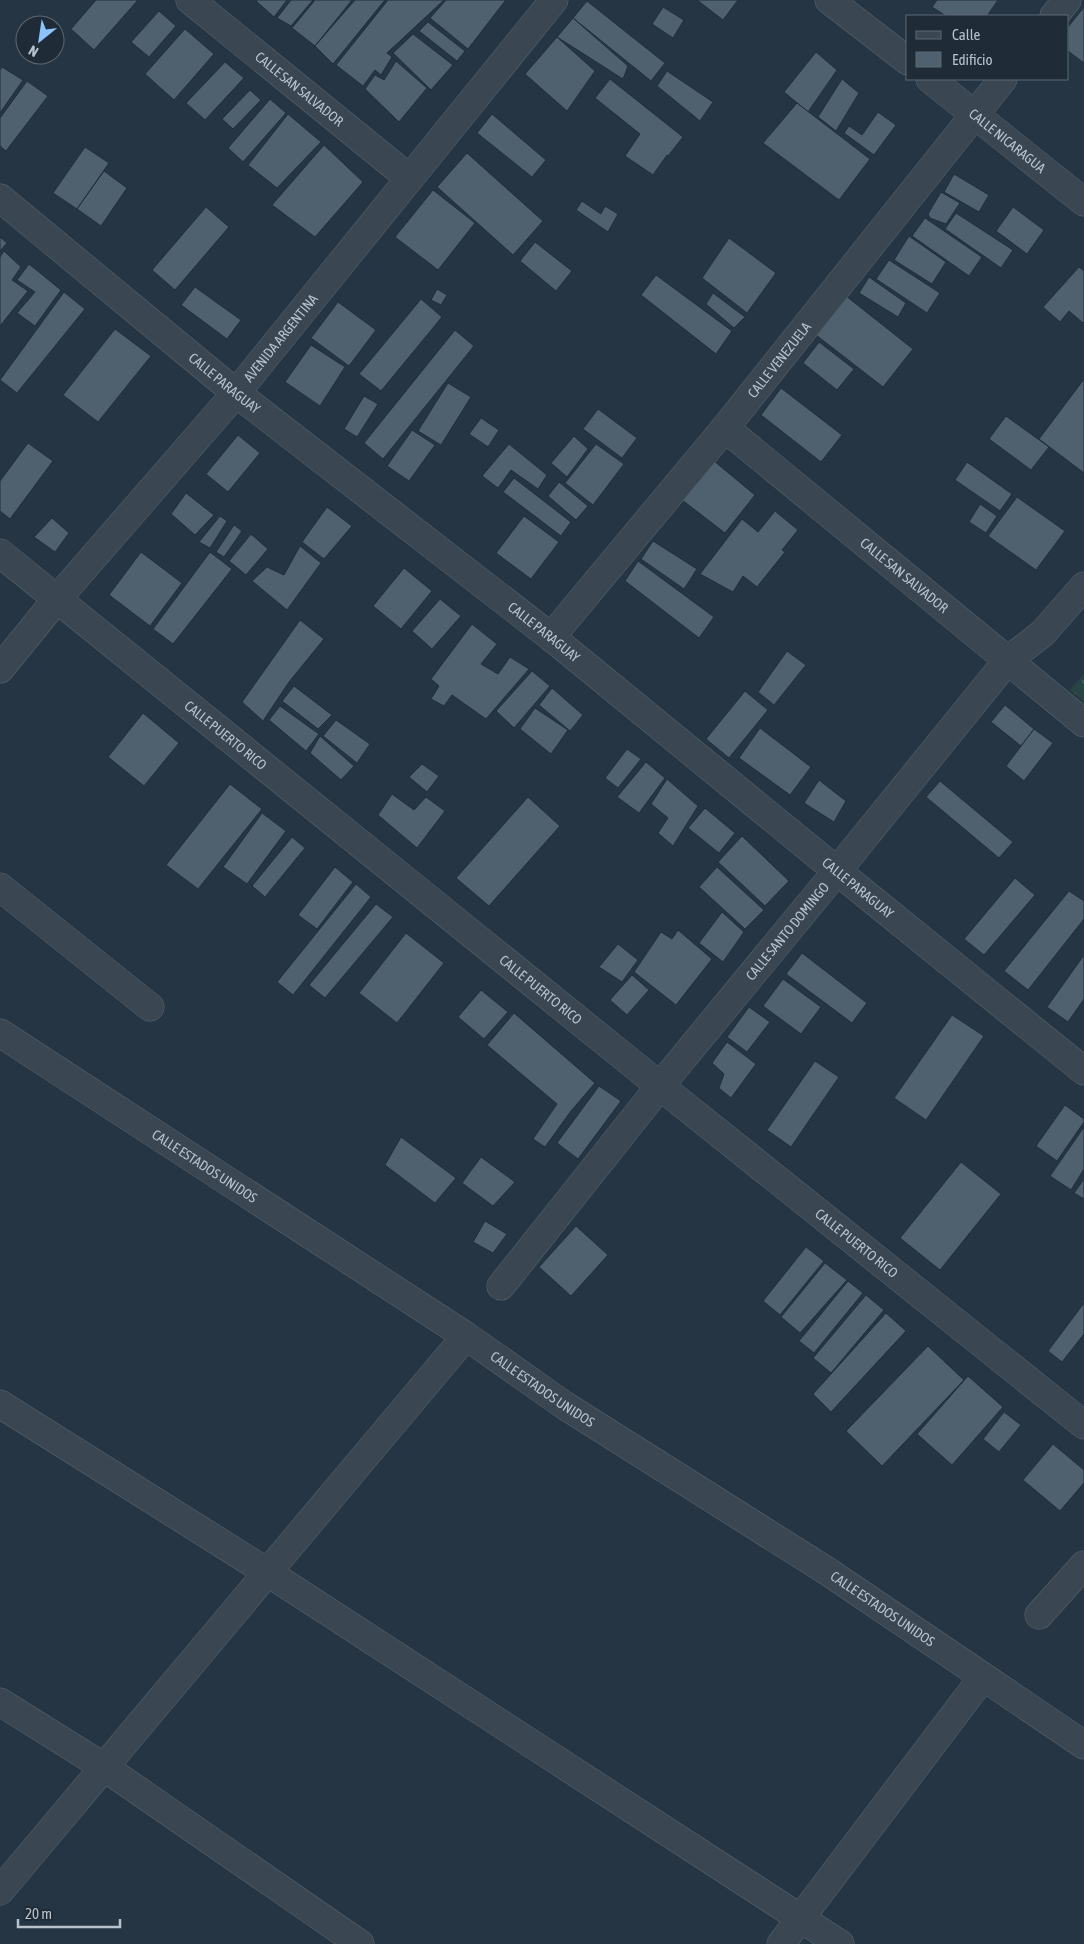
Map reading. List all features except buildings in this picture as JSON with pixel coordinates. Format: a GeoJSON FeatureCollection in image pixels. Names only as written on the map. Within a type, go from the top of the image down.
{"type":"FeatureCollection","features":[{"type":"Feature","properties":{"kind":"street","name":"CALLE SAN SALVADOR"},"geometry":{"type":"LineString","coordinates":[[190,0],[409,178]]}},
{"type":"Feature","properties":{"kind":"street","name":"AVENIDA ARGENTINA"},"geometry":{"type":"LineString","coordinates":[[0,670],[57,599],[236,393],[554,0]]}},
{"type":"Feature","properties":{"kind":"street"},"geometry":{"type":"LineString","coordinates":[[829,0],[906,59]]}},
{"type":"Feature","properties":{"kind":"street"},"geometry":{"type":"LineString","coordinates":[[1055,15],[1067,0]]}},
{"type":"Feature","properties":{"kind":"street","name":"CALLE NICARAGUA"},"geometry":{"type":"LineString","coordinates":[[931,80],[1084,202]]}},
{"type":"Feature","properties":{"kind":"street","name":"CALLE VENEZUELA"},"geometry":{"type":"LineString","coordinates":[[551,637],[725,428],[1002,80]]}},
{"type":"Feature","properties":{"kind":"street","name":"CALLE PARAGUAY"},"geometry":{"type":"LineString","coordinates":[[0,198],[236,393],[551,637],[836,872],[1084,1071]]}},
{"type":"Feature","properties":{"kind":"street","name":"CALLE SAN SALVADOR"},"geometry":{"type":"LineString","coordinates":[[725,428],[1007,661],[1084,722]]}},
{"type":"Feature","properties":{"kind":"street","name":"CALLE PUERTO RICO"},"geometry":{"type":"LineString","coordinates":[[0,553],[660,1086],[1084,1425]]}},
{"type":"Feature","properties":{"kind":"street","name":"CALLE SANTO DOMINGO"},"geometry":{"type":"LineString","coordinates":[[500,1286],[660,1086],[1007,661],[1043,633],[1084,586]]}},
{"type":"Feature","properties":{"kind":"street"},"geometry":{"type":"LineString","coordinates":[[0,887],[150,1007]]}},
{"type":"Feature","properties":{"kind":"street","name":"CALLE ESTADOS UNIDOS"},"geometry":{"type":"LineString","coordinates":[[0,1033],[466,1336],[564,1405],[827,1571],[1084,1745]]}},
{"type":"Feature","properties":{"kind":"street"},"geometry":{"type":"LineString","coordinates":[[0,1891],[466,1336]]}},
{"type":"Feature","properties":{"kind":"street"},"geometry":{"type":"LineString","coordinates":[[0,1404],[268,1572],[840,1944]]}},
{"type":"Feature","properties":{"kind":"street"},"geometry":{"type":"LineString","coordinates":[[1039,1615],[1084,1565]]}},
{"type":"Feature","properties":{"kind":"street"},"geometry":{"type":"LineString","coordinates":[[781,1944],[982,1677]]}},
{"type":"Feature","properties":{"kind":"street"},"geometry":{"type":"LineString","coordinates":[[0,1702],[104,1767],[360,1944]]}},
{"type":"Feature","properties":{"kind":"green space"},"geometry":{"type":"Polygon","coordinates":[[[1084,674],[1084,702],[1070,690],[1084,674]]]}}]}
